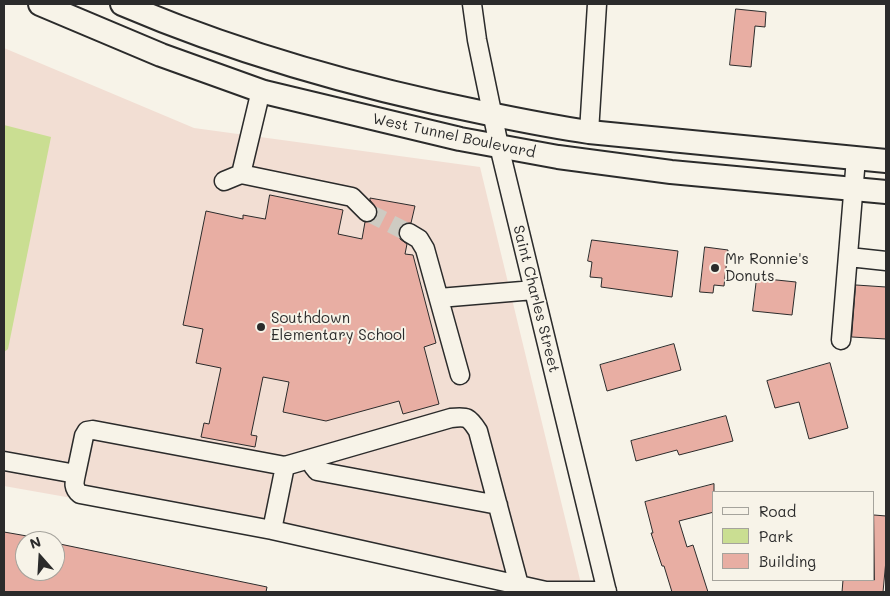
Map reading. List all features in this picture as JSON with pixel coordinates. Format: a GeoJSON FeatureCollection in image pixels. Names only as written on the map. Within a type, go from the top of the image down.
{"type":"FeatureCollection","features":[{"type":"Feature","properties":{"kind":"main road","name":"West Tunnel Boulevard"},"geometry":{"type":"LineString","coordinates":[[40,4],[161,55],[261,90],[451,137],[558,157],[671,172],[886,192]]}},
{"type":"Feature","properties":{"kind":"main road","name":"West Tunnel Boulevard"},"geometry":{"type":"LineString","coordinates":[[122,4],[160,20],[269,59],[438,104],[589,132],[886,161]]}},
{"type":"Feature","properties":{"kind":"street","name":"Saint Charles Street"},"geometry":{"type":"LineString","coordinates":[[472,4],[477,40],[499,146],[607,592]]}},
{"type":"Feature","properties":{"kind":"street"},"geometry":{"type":"LineString","coordinates":[[589,132],[597,4]]}},
{"type":"Feature","properties":{"kind":"street"},"geometry":{"type":"LineString","coordinates":[[241,174],[261,90]]}},
{"type":"Feature","properties":{"kind":"street"},"geometry":{"type":"LineString","coordinates":[[842,340],[856,158]]}},
{"type":"Feature","properties":{"kind":"street"},"geometry":{"type":"LineString","coordinates":[[224,180],[241,174],[352,197],[367,212]]}},
{"type":"Feature","properties":{"kind":"street"},"geometry":{"type":"LineString","coordinates":[[409,233],[423,243],[460,375]]}},
{"type":"Feature","properties":{"kind":"street"},"geometry":{"type":"LineString","coordinates":[[849,257],[886,261]]}},
{"type":"Feature","properties":{"kind":"street"},"geometry":{"type":"LineString","coordinates":[[439,298],[534,290]]}},
{"type":"Feature","properties":{"kind":"street"},"geometry":{"type":"LineString","coordinates":[[519,585],[478,431],[472,420],[464,416],[451,418],[285,466],[94,430],[88,431],[84,436],[74,485],[80,494],[272,530],[519,585],[546,591],[607,592]]}},
{"type":"Feature","properties":{"kind":"street"},"geometry":{"type":"LineString","coordinates":[[313,459],[313,466],[317,471],[498,505]]}},
{"type":"Feature","properties":{"kind":"street"},"geometry":{"type":"LineString","coordinates":[[4,461],[76,474]]}},
{"type":"Feature","properties":{"kind":"street"},"geometry":{"type":"LineString","coordinates":[[272,530],[285,466]]}},
{"type":"Feature","properties":{"kind":"shaded area","name":"Southdown Elementary School"},"geometry":{"type":"Polygon","coordinates":[[[4,48],[194,128],[480,167],[582,588],[4,486],[4,48]]]}},
{"type":"Feature","properties":{"kind":"green space"},"geometry":{"type":"Polygon","coordinates":[[[4,125],[51,137],[8,349],[4,352],[4,125]]]}},
{"type":"Feature","properties":{"kind":"building"},"geometry":{"type":"Polygon","coordinates":[[[736,9],[766,12],[765,27],[755,26],[751,67],[730,65],[736,9]]]}},
{"type":"Feature","properties":{"kind":"building","name":"Southdown Elementary School"},"geometry":{"type":"Polygon","coordinates":[[[270,195],[343,210],[338,234],[362,239],[365,222],[374,220],[377,214],[377,209],[370,198],[415,206],[411,223],[403,224],[398,233],[400,239],[407,244],[405,254],[413,255],[436,343],[424,347],[439,404],[403,414],[399,401],[326,421],[283,412],[289,382],[263,377],[251,435],[257,436],[255,447],[201,437],[204,423],[209,424],[221,368],[196,363],[203,329],[183,325],[206,211],[243,219],[243,215],[265,219],[270,195]]]}},
{"type":"Feature","properties":{"kind":"building"},"geometry":{"type":"Polygon","coordinates":[[[592,240],[678,251],[672,297],[601,287],[602,278],[590,277],[592,262],[588,261],[592,240]]]}},
{"type":"Feature","properties":{"kind":"building","name":"Mr Ronnie's Donuts"},"geometry":{"type":"Polygon","coordinates":[[[705,247],[728,250],[724,286],[714,285],[713,293],[700,292],[705,247]]]}},
{"type":"Feature","properties":{"kind":"building"},"geometry":{"type":"Polygon","coordinates":[[[757,278],[796,282],[792,315],[753,311],[757,278]]]}},
{"type":"Feature","properties":{"kind":"building"},"geometry":{"type":"Polygon","coordinates":[[[856,285],[886,287],[886,339],[852,337],[856,285]]]}},
{"type":"Feature","properties":{"kind":"building"},"geometry":{"type":"Polygon","coordinates":[[[674,344],[681,370],[607,391],[600,365],[674,344]]]}},
{"type":"Feature","properties":{"kind":"building"},"geometry":{"type":"Polygon","coordinates":[[[830,363],[848,428],[809,439],[799,402],[775,408],[767,381],[830,363]]]}},
{"type":"Feature","properties":{"kind":"building"},"geometry":{"type":"Polygon","coordinates":[[[726,416],[733,441],[679,455],[677,450],[636,461],[631,441],[726,416]]]}},
{"type":"Feature","properties":{"kind":"building"},"geometry":{"type":"Polygon","coordinates":[[[714,484],[714,491],[712,491],[712,513],[679,521],[687,547],[693,545],[708,592],[672,592],[651,533],[653,533],[645,502],[714,484]]]}},
{"type":"Feature","properties":{"kind":"building"},"geometry":{"type":"Polygon","coordinates":[[[875,515],[886,516],[886,560],[883,592],[842,592],[843,581],[875,581],[875,515]]]}},
{"type":"Feature","properties":{"kind":"building"},"geometry":{"type":"Polygon","coordinates":[[[4,532],[15,534],[15,581],[65,581],[65,545],[267,587],[266,592],[4,592],[4,532]]]}},
{"type":"Feature","properties":{"kind":"tunnel"},"geometry":{"type":"LineString","coordinates":[[367,212],[409,233]]}},
{"type":"Feature","properties":{"kind":"place","name":"Mr Ronnie's Donuts"},"geometry":{"type":"Point","coordinates":[715,268]}},
{"type":"Feature","properties":{"kind":"place","name":"Southdown Elementary School"},"geometry":{"type":"Point","coordinates":[261,327]}}]}
